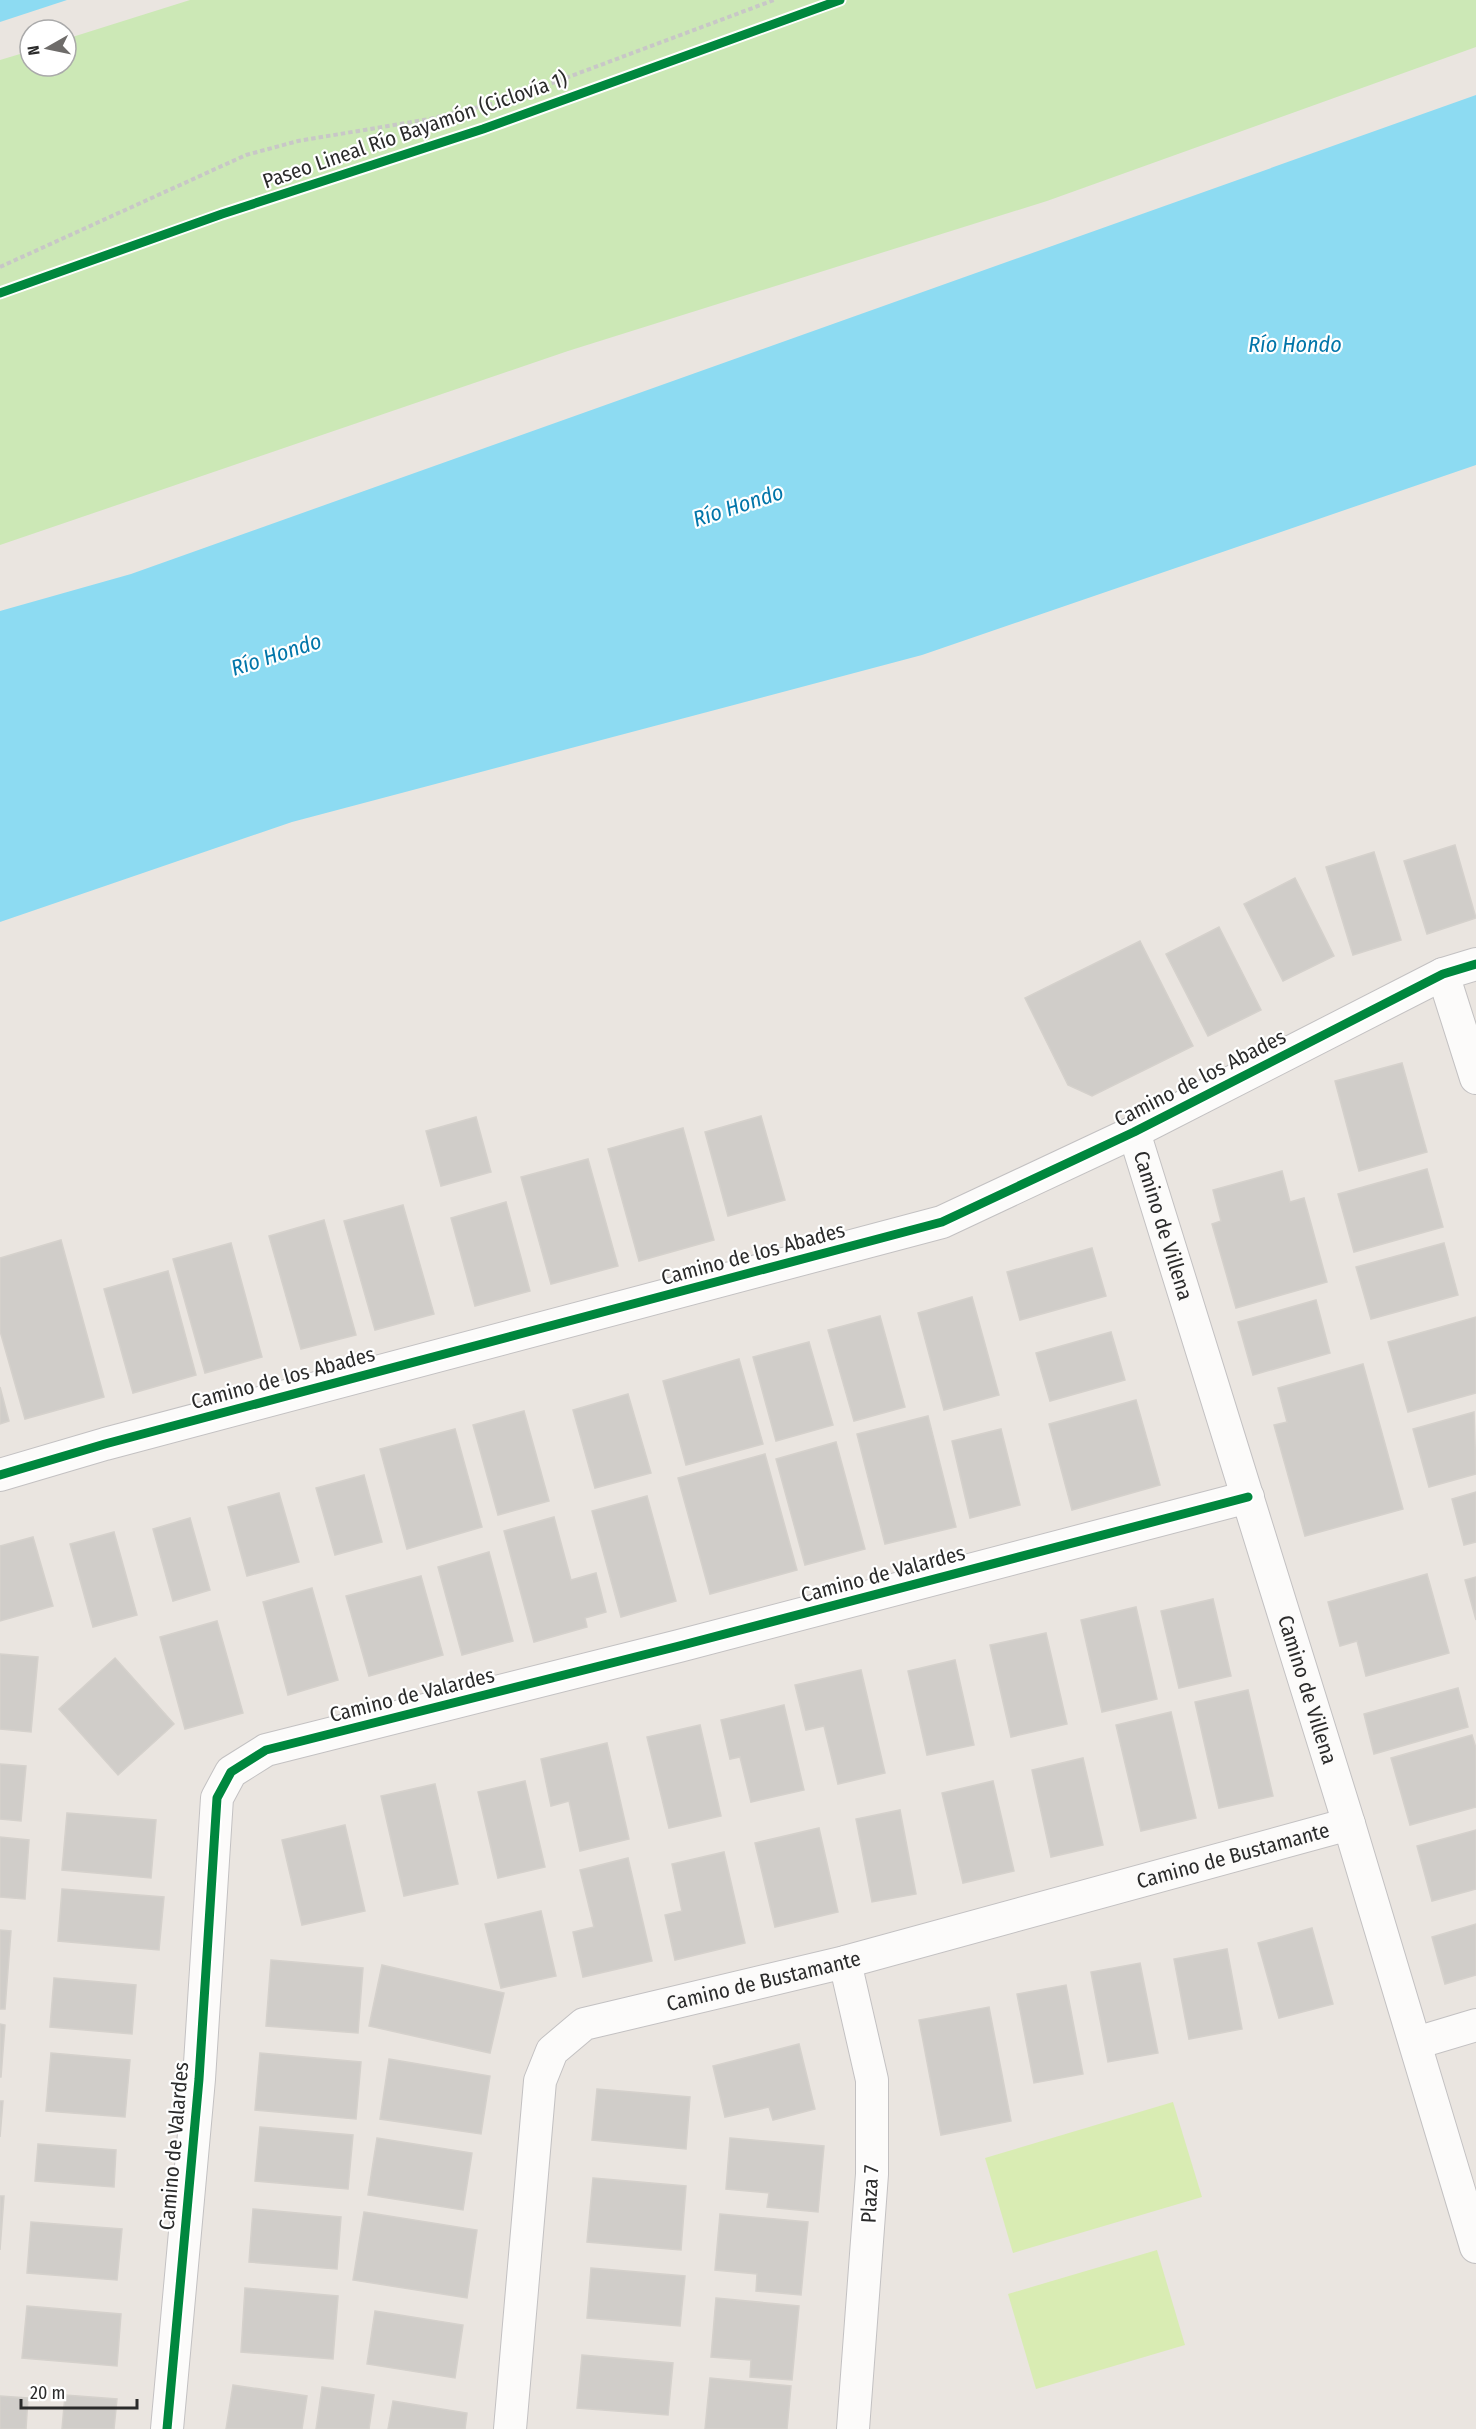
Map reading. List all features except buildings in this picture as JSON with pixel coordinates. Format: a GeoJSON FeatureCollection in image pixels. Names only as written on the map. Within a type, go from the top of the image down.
{"type":"FeatureCollection","features":[{"type":"Feature","properties":{"kind":"street","name":"Camino de los Abades"},"geometry":{"type":"LineString","coordinates":[[0,1474],[116,1441],[942,1222],[1134,1132],[1443,974],[1476,964]]}},
{"type":"Feature","properties":{"kind":"street"},"geometry":{"type":"LineString","coordinates":[[1443,974],[1476,1078]]}},
{"type":"Feature","properties":{"kind":"street","name":"Camino de Villena"},"geometry":{"type":"LineString","coordinates":[[1134,1132],[1349,1824],[1476,2247]]}},
{"type":"Feature","properties":{"kind":"street","name":"Camino de Valardes"},"geometry":{"type":"LineString","coordinates":[[167,2429],[199,2079],[217,1798],[231,1772],[266,1750],[679,1646],[1248,1497]]}},
{"type":"Feature","properties":{"kind":"street","name":"Camino de Bustamante"},"geometry":{"type":"LineString","coordinates":[[510,2429],[540,2081],[552,2051],[584,2024],[845,1962],[1349,1824]]}},
{"type":"Feature","properties":{"kind":"street","name":"Plaza 7"},"geometry":{"type":"LineString","coordinates":[[845,1962],[872,2080],[872,2174],[853,2429]]}},
{"type":"Feature","properties":{"kind":"street"},"geometry":{"type":"LineString","coordinates":[[1416,2043],[1476,2025]]}},
{"type":"Feature","properties":{"kind":"path"},"geometry":{"type":"LineString","coordinates":[[0,267],[246,155],[298,141],[430,119],[507,100],[774,0]]}},
{"type":"Feature","properties":{"kind":"green space"},"geometry":{"type":"Polygon","coordinates":[[[190,0],[1476,0],[1476,47],[1047,201],[568,351],[0,545],[0,60],[18,55],[18,78],[78,78],[78,35],[190,0]]]}},
{"type":"Feature","properties":{"kind":"green space"},"geometry":{"type":"Polygon","coordinates":[[[1173,2102],[1202,2197],[1013,2253],[985,2158],[1173,2102]]]}},
{"type":"Feature","properties":{"kind":"green space"},"geometry":{"type":"Polygon","coordinates":[[[1157,2250],[1185,2345],[1036,2389],[1008,2294],[1157,2250]]]}},
{"type":"Feature","properties":{"kind":"water"},"geometry":{"type":"Polygon","coordinates":[[[0,0],[67,0],[0,22],[0,0]]]}},
{"type":"Feature","properties":{"kind":"water","name":"Río Hondo"},"geometry":{"type":"Polygon","coordinates":[[[1476,95],[1476,465],[922,655],[292,822],[0,922],[0,611],[131,574],[1476,95]]]}},
{"type":"Feature","properties":{"kind":"cycle path","name":"Paseo Lineal Río Bayamón (Ciclovía 1)"},"geometry":{"type":"LineString","coordinates":[[0,293],[222,214],[483,129],[840,0]]}},
{"type":"Feature","properties":{"kind":"cycle path"},"geometry":{"type":"LineString","coordinates":[[0,1475],[105,1444],[942,1222],[1134,1132],[1443,974],[1476,964]]}},
{"type":"Feature","properties":{"kind":"cycle path"},"geometry":{"type":"LineString","coordinates":[[167,2429],[199,2079],[217,1798],[231,1772],[266,1750],[679,1646],[1248,1497]]}}]}
